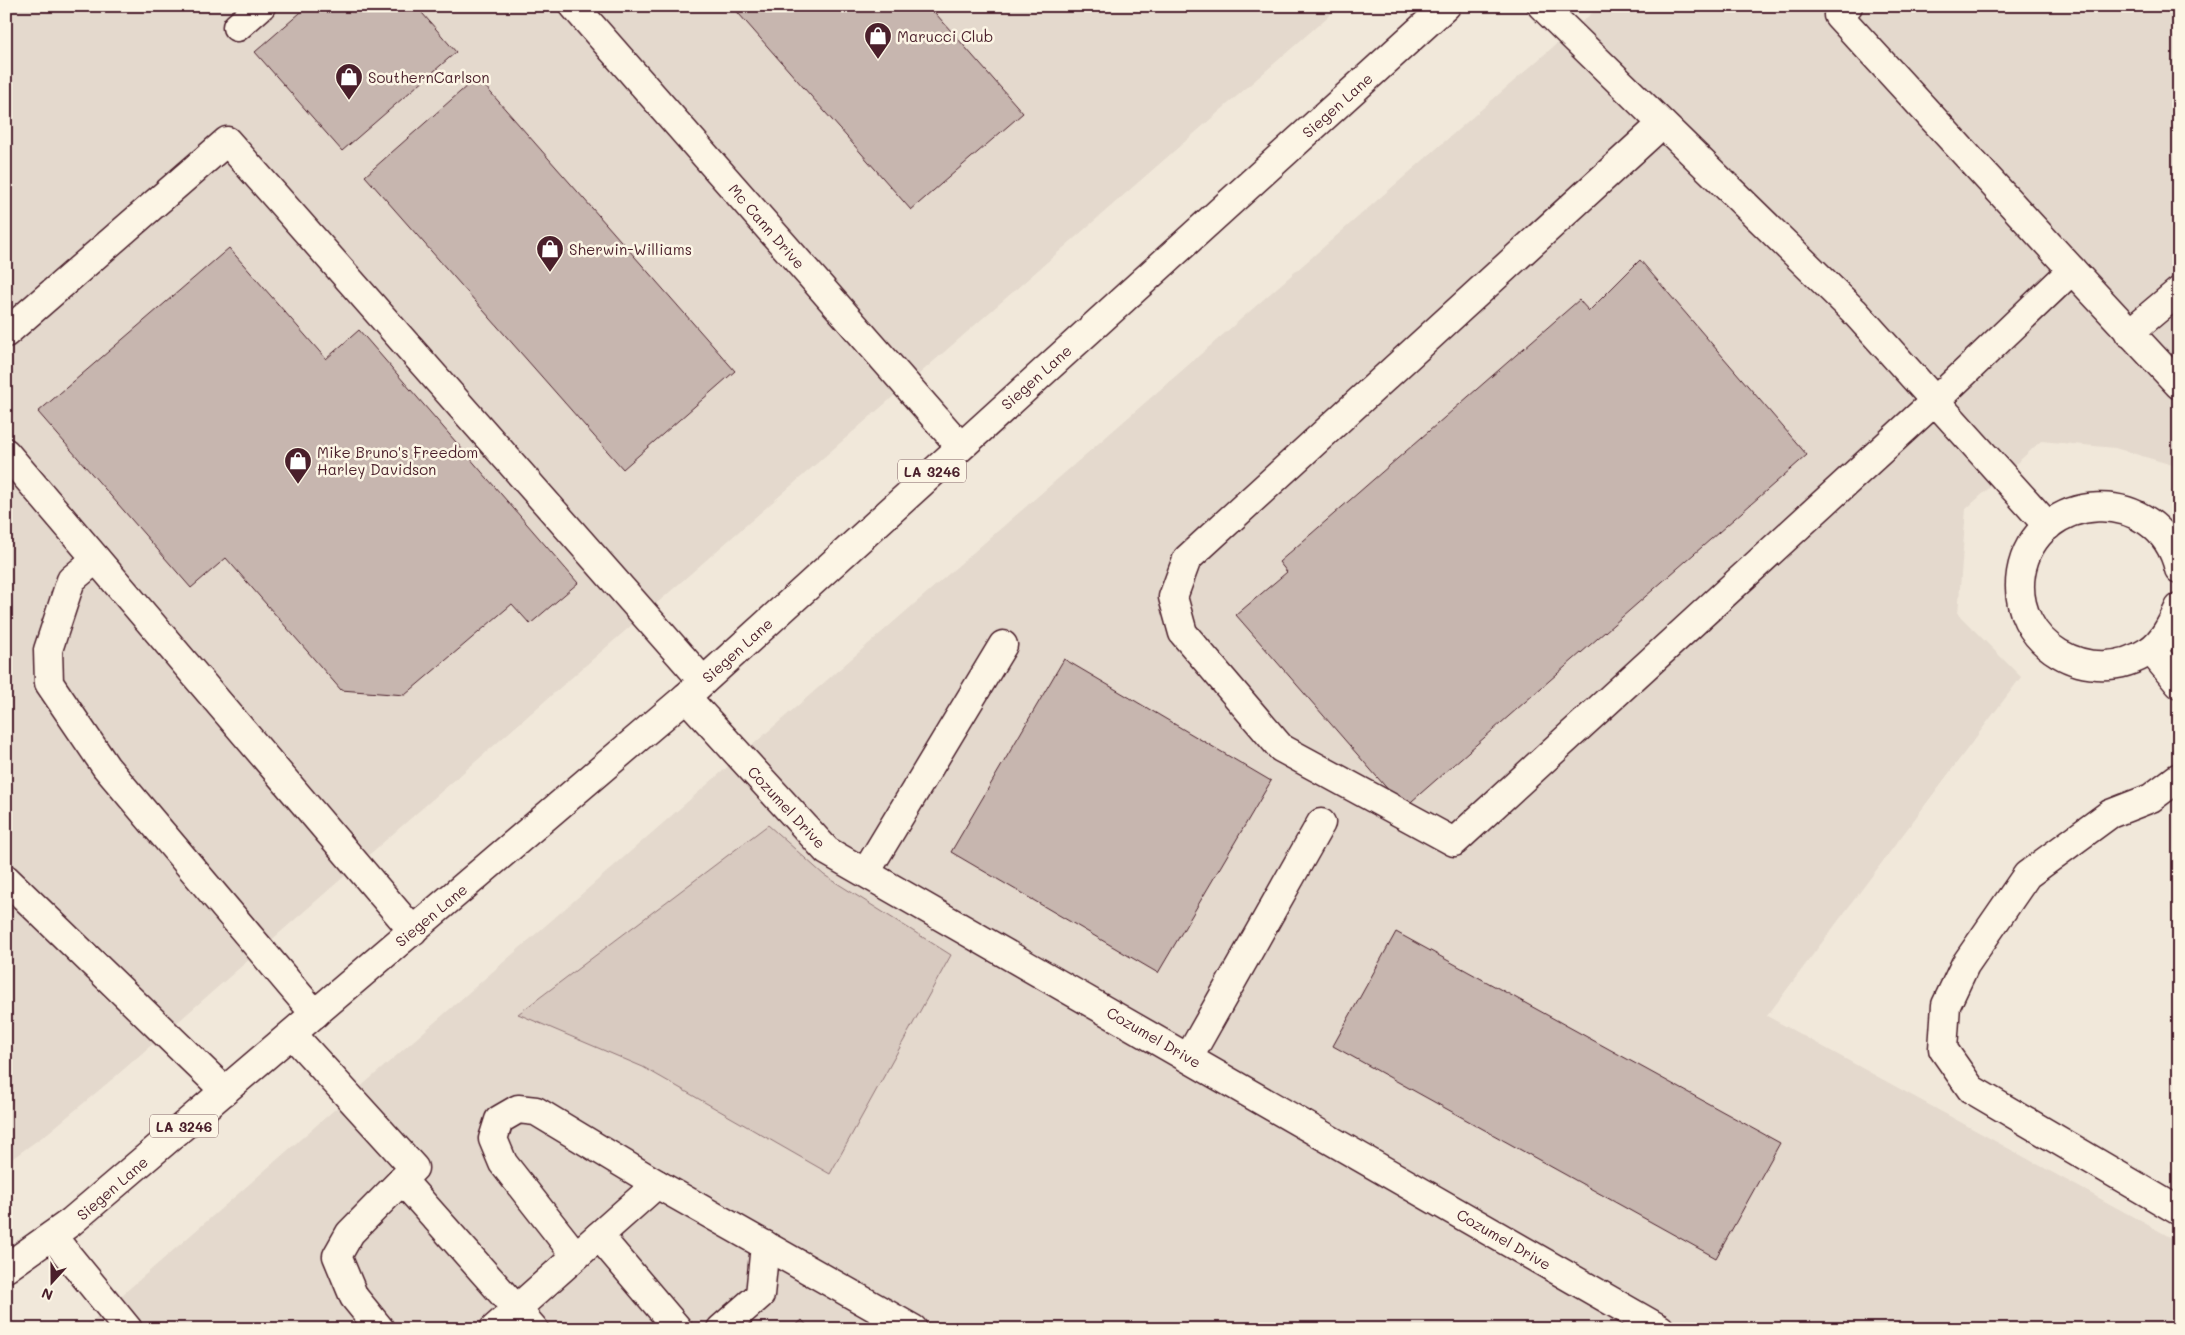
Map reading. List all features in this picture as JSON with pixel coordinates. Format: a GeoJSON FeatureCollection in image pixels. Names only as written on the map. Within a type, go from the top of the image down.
{"type":"FeatureCollection","features":[{"type":"Feature","properties":{"kind":"main road"},"geometry":{"type":"LineString","coordinates":[[237,27],[261,6]]}},
{"type":"Feature","properties":{"kind":"main road","name":"Mc Cann Drive"},"geometry":{"type":"LineString","coordinates":[[574,6],[960,446]]}},
{"type":"Feature","properties":{"kind":"main road","name":"Siegen Lane"},"geometry":{"type":"LineString","coordinates":[[6,1268],[71,1222],[695,689],[1446,6]]}},
{"type":"Feature","properties":{"kind":"main road"},"geometry":{"type":"LineString","coordinates":[[1542,6],[1854,311],[2048,526]]}},
{"type":"Feature","properties":{"kind":"main road"},"geometry":{"type":"LineString","coordinates":[[1848,6],[1838,15],[2179,385]]}},
{"type":"Feature","properties":{"kind":"main road"},"geometry":{"type":"LineString","coordinates":[[1662,124],[1187,559],[1173,597],[1183,633],[1281,748],[1454,842],[1935,401],[2072,270]]}},
{"type":"Feature","properties":{"kind":"main road","name":"Cozumel Drive"},"geometry":{"type":"LineString","coordinates":[[6,333],[227,141],[695,689],[827,851],[1660,1329]]}},
{"type":"Feature","properties":{"kind":"main road"},"geometry":{"type":"LineString","coordinates":[[2130,334],[2179,291]]}},
{"type":"Feature","properties":{"kind":"main road"},"geometry":{"type":"LineString","coordinates":[[6,453],[413,931]]}},
{"type":"Feature","properties":{"kind":"main road"},"geometry":{"type":"LineString","coordinates":[[2179,569],[2176,557],[2163,535],[2144,518],[2120,508],[2094,506],[2069,512],[2048,526],[2031,547],[2021,573],[2022,600],[2031,626],[2049,647],[2072,661],[2099,667],[2126,663],[2151,650],[2169,630],[2179,608]]}},
{"type":"Feature","properties":{"kind":"main road"},"geometry":{"type":"LineString","coordinates":[[96,558],[71,580],[48,650],[49,683],[106,767],[315,1014]]}},
{"type":"Feature","properties":{"kind":"main road"},"geometry":{"type":"LineString","coordinates":[[866,872],[1003,645]]}},
{"type":"Feature","properties":{"kind":"main road"},"geometry":{"type":"LineString","coordinates":[[2151,650],[2179,684]]}},
{"type":"Feature","properties":{"kind":"main road"},"geometry":{"type":"LineString","coordinates":[[2179,776],[2151,798],[2110,814],[2026,875],[1965,965],[1946,1005],[1943,1049],[1971,1089],[2179,1211]]}},
{"type":"Feature","properties":{"kind":"main road"},"geometry":{"type":"LineString","coordinates":[[1189,1057],[1320,823]]}},
{"type":"Feature","properties":{"kind":"main road"},"geometry":{"type":"LineString","coordinates":[[6,879],[225,1091]]}},
{"type":"Feature","properties":{"kind":"main road"},"geometry":{"type":"LineString","coordinates":[[292,1034],[414,1168],[350,1233],[337,1256],[354,1297],[380,1329]]}},
{"type":"Feature","properties":{"kind":"main road"},"geometry":{"type":"LineString","coordinates":[[576,1256],[503,1163],[493,1139],[500,1120],[518,1109],[536,1111],[657,1184],[913,1329]]}},
{"type":"Feature","properties":{"kind":"main road"},"geometry":{"type":"LineString","coordinates":[[402,1180],[525,1319]]}},
{"type":"Feature","properties":{"kind":"main road"},"geometry":{"type":"LineString","coordinates":[[494,1329],[525,1319],[576,1256],[657,1184]]}},
{"type":"Feature","properties":{"kind":"main road"},"geometry":{"type":"LineString","coordinates":[[52,1236],[128,1329]]}},
{"type":"Feature","properties":{"kind":"main road"},"geometry":{"type":"LineString","coordinates":[[599,1236],[678,1329]]}},
{"type":"Feature","properties":{"kind":"main road"},"geometry":{"type":"LineString","coordinates":[[721,1329],[760,1295],[765,1245]]}},
{"type":"Feature","properties":{"kind":"shaded area"},"geometry":{"type":"Polygon","coordinates":[[[6,6],[1340,6],[116,1076],[49,1132],[6,1163],[6,6]]]}},
{"type":"Feature","properties":{"kind":"shaded area"},"geometry":{"type":"Polygon","coordinates":[[[1600,6],[2179,6],[2179,467],[2115,448],[2041,441],[1966,509],[1958,614],[2021,677],[1767,1016],[2179,1242],[2179,1329],[83,1329],[1600,6]]]}},
{"type":"Feature","properties":{"kind":"shaded area"},"geometry":{"type":"Polygon","coordinates":[[[768,825],[824,875],[951,955],[830,1174],[643,1067],[518,1014],[768,825]]]}},
{"type":"Feature","properties":{"kind":"building","name":"SouthernCarlson"},"geometry":{"type":"Polygon","coordinates":[[[308,6],[416,6],[456,52],[342,151],[255,52],[308,6]]]}},
{"type":"Feature","properties":{"kind":"building","name":"Marucci Club"},"geometry":{"type":"Polygon","coordinates":[[[732,6],[929,6],[1023,113],[911,210],[732,6]]]}},
{"type":"Feature","properties":{"kind":"building","name":"Sherwin-Williams"},"geometry":{"type":"Polygon","coordinates":[[[477,77],[735,371],[623,469],[365,176],[477,77]]]}},
{"type":"Feature","properties":{"kind":"building","name":"Mike Bruno's Freedom Harley Davidson"},"geometry":{"type":"Polygon","coordinates":[[[229,248],[326,359],[359,330],[578,583],[530,624],[512,604],[405,695],[341,690],[226,558],[191,588],[38,412],[229,248]]]}},
{"type":"Feature","properties":{"kind":"building"},"geometry":{"type":"Polygon","coordinates":[[[1640,260],[1807,455],[1404,808],[1236,615],[1287,572],[1279,562],[1579,300],[1589,311],[1640,260]]]}},
{"type":"Feature","properties":{"kind":"building"},"geometry":{"type":"Polygon","coordinates":[[[1064,659],[1271,781],[1158,973],[951,852],[1064,659]]]}},
{"type":"Feature","properties":{"kind":"building"},"geometry":{"type":"Polygon","coordinates":[[[1396,932],[1780,1143],[1716,1258],[1333,1046],[1396,932]]]}},
{"type":"Feature","properties":{"kind":"building"},"geometry":{"type":"Polygon","coordinates":[[[802,1320],[810,1329],[792,1329],[802,1320]]]}},
{"type":"Feature","properties":{"kind":"place","name":"Marucci Club"},"geometry":{"type":"Point","coordinates":[878,60]}},
{"type":"Feature","properties":{"kind":"place","name":"SouthernCarlson"},"geometry":{"type":"Point","coordinates":[349,101]}},
{"type":"Feature","properties":{"kind":"place","name":"Sherwin-Williams"},"geometry":{"type":"Point","coordinates":[550,273]}},
{"type":"Feature","properties":{"kind":"place","name":"Mike Bruno's Freedom Harley Davidson"},"geometry":{"type":"Point","coordinates":[298,485]}}]}
